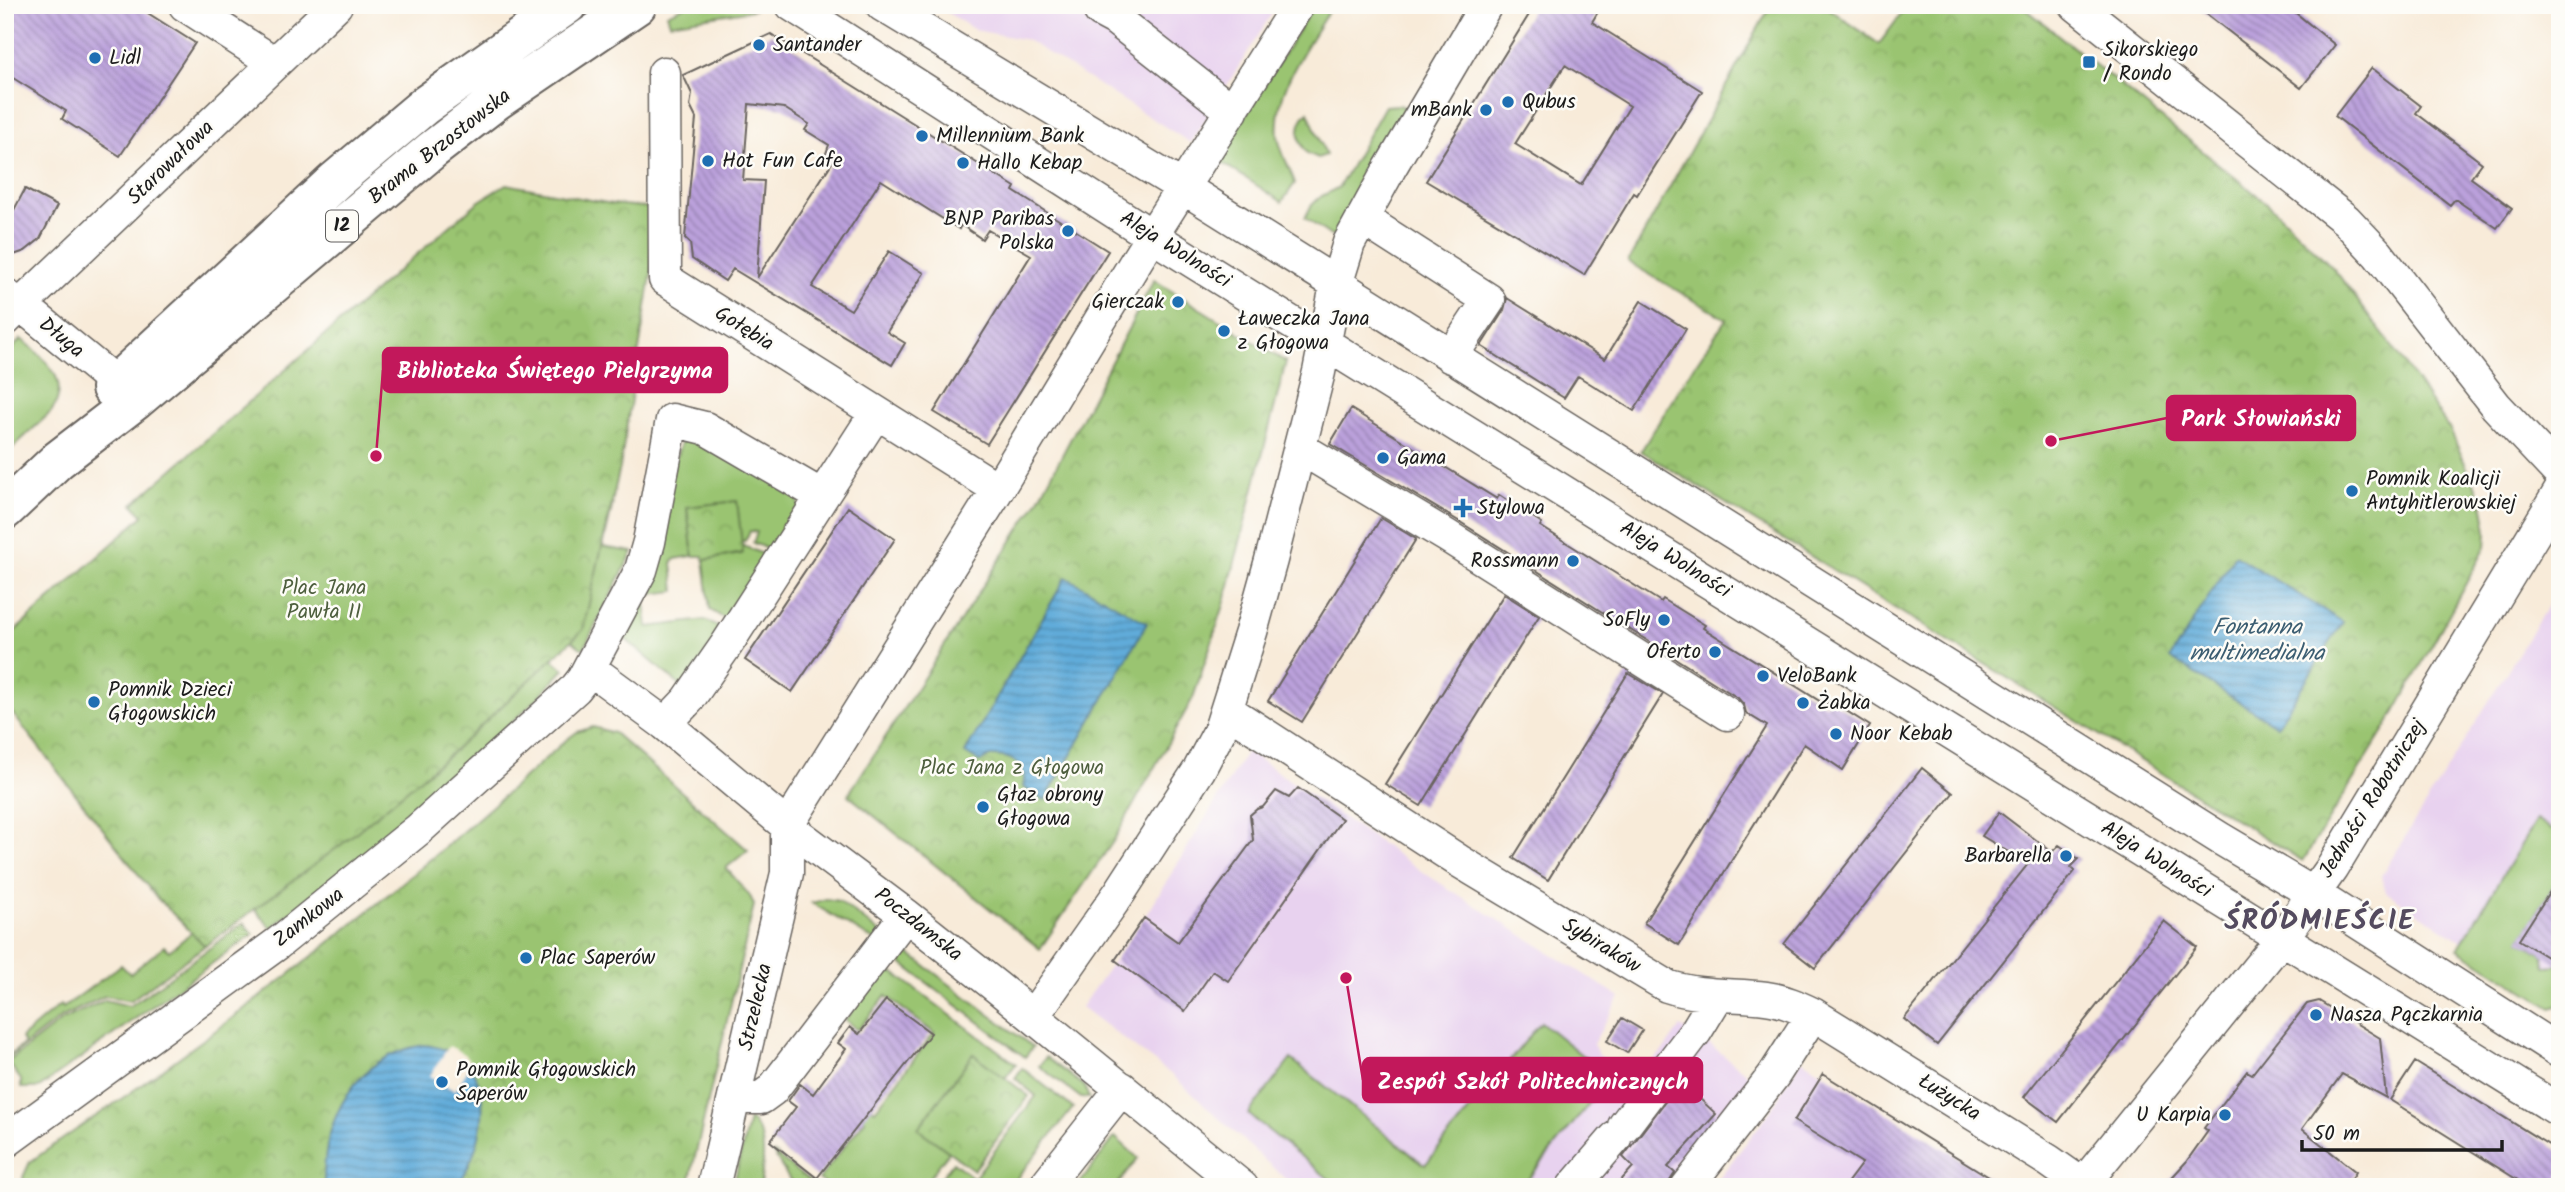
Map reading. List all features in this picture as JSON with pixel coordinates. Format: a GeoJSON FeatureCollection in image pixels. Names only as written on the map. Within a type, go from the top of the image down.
{"type":"FeatureCollection","features":[{"type":"Feature","properties":{"kind":"main road","name":"Brama Brzostowska"},"geometry":{"type":"LineString","coordinates":[[58,460],[94,405],[336,180],[424,106],[567,5]]}},
{"type":"Feature","properties":{"kind":"main road","name":"Brama Brzostowska"},"geometry":{"type":"LineString","coordinates":[[5,510],[58,460],[136,400],[432,150],[496,100],[637,5]]}},
{"type":"Feature","properties":{"kind":"street"},"geometry":{"type":"LineString","coordinates":[[184,5],[275,63]]}},
{"type":"Feature","properties":{"kind":"street","name":"Starowałowa"},"geometry":{"type":"LineString","coordinates":[[10,307],[336,5]]}},
{"type":"Feature","properties":{"kind":"street","name":"Aleja Wolności"},"geometry":{"type":"LineString","coordinates":[[792,5],[1152,236],[2560,1111]]}},
{"type":"Feature","properties":{"kind":"street"},"geometry":{"type":"LineString","coordinates":[[882,5],[1184,188],[2232,846],[2314,894],[2560,1052]]}},
{"type":"Feature","properties":{"kind":"street"},"geometry":{"type":"LineString","coordinates":[[787,826],[1298,5]]}},
{"type":"Feature","properties":{"kind":"street"},"geometry":{"type":"LineString","coordinates":[[1033,1016],[1120,892],[1199,770],[1227,710],[1251,632],[1300,448],[1336,285],[1349,243],[1486,5]]}},
{"type":"Feature","properties":{"kind":"street"},"geometry":{"type":"LineString","coordinates":[[2076,5],[2346,220],[2378,254],[2496,406],[2560,474]]}},
{"type":"Feature","properties":{"kind":"street"},"geometry":{"type":"LineString","coordinates":[[1092,7],[1115,19],[1232,111]]}},
{"type":"Feature","properties":{"kind":"street","name":"Gołębia"},"geometry":{"type":"LineString","coordinates":[[664,73],[664,279],[998,489]]}},
{"type":"Feature","properties":{"kind":"street"},"geometry":{"type":"LineString","coordinates":[[1363,219],[1489,300],[1451,357]]}},
{"type":"Feature","properties":{"kind":"street","name":"Długa"},"geometry":{"type":"LineString","coordinates":[[10,307],[116,383]]}},
{"type":"Feature","properties":{"kind":"street"},"geometry":{"type":"LineString","coordinates":[[665,724],[688,700],[876,413]]}},
{"type":"Feature","properties":{"kind":"street"},"geometry":{"type":"LineString","coordinates":[[589,668],[642,570],[672,420],[705,429],[822,496]]}},
{"type":"Feature","properties":{"kind":"street"},"geometry":{"type":"LineString","coordinates":[[1300,448],[1447,536],[1728,714]]}},
{"type":"Feature","properties":{"kind":"street","name":"Jedności Robotniczej"},"geometry":{"type":"LineString","coordinates":[[2083,1186],[2283,937],[2336,862],[2560,491]]}},
{"type":"Feature","properties":{"kind":"street","name":"Poczdamska"},"geometry":{"type":"LineString","coordinates":[[589,668],[665,724],[787,826],[906,915],[1242,1187]]}},
{"type":"Feature","properties":{"kind":"street","name":"Zamkowa"},"geometry":{"type":"LineString","coordinates":[[5,1142],[277,944],[377,864],[576,688],[589,668]]}},
{"type":"Feature","properties":{"kind":"street","name":"Sybiraków"},"geometry":{"type":"LineString","coordinates":[[1227,710],[1460,861],[1667,986],[1682,991],[1767,998],[1787,1002],[1813,1014]]}},
{"type":"Feature","properties":{"kind":"street","name":"Strzelecka"},"geometry":{"type":"LineString","coordinates":[[713,1187],[787,873],[787,826]]}},
{"type":"Feature","properties":{"kind":"street"},"geometry":{"type":"LineString","coordinates":[[734,1098],[761,1098],[779,1083],[906,915]]}},
{"type":"Feature","properties":{"kind":"street"},"geometry":{"type":"LineString","coordinates":[[1573,1187],[1620,1132],[1689,1041],[1718,995]]}},
{"type":"Feature","properties":{"kind":"street"},"geometry":{"type":"LineString","coordinates":[[1687,1187],[1773,1075],[1813,1014]]}},
{"type":"Feature","properties":{"kind":"street","name":"Łużycka"},"geometry":{"type":"LineString","coordinates":[[1813,1014],[2083,1186]]}},
{"type":"Feature","properties":{"kind":"street"},"geometry":{"type":"LineString","coordinates":[[1044,1187],[1122,1088]]}},
{"type":"Feature","properties":{"kind":"shaded area"},"geometry":{"type":"Polygon","coordinates":[[[935,5],[1277,5],[1191,143],[1027,40],[975,30],[935,5]]]}},
{"type":"Feature","properties":{"kind":"shaded area"},"geometry":{"type":"Polygon","coordinates":[[[2558,589],[2560,1005],[2386,892],[2381,876],[2558,589]]]}},
{"type":"Feature","properties":{"kind":"shaded area"},"geometry":{"type":"Polygon","coordinates":[[[1247,751],[1424,873],[1620,997],[1593,1044],[1598,1054],[1635,1081],[1680,1027],[1712,1046],[1753,1079],[1666,1187],[1294,1187],[1172,1075],[1081,1007],[1144,918],[1247,751]]]}},
{"type":"Feature","properties":{"kind":"shaded area"},"geometry":{"type":"Polygon","coordinates":[[[1801,1059],[2006,1187],[1712,1187],[1770,1112],[1801,1059]]]}},
{"type":"Feature","properties":{"kind":"green space"},"geometry":{"type":"Polygon","coordinates":[[[687,5],[745,5],[753,10],[670,23],[667,14],[687,5]]]}},
{"type":"Feature","properties":{"kind":"green space"},"geometry":{"type":"Polygon","coordinates":[[[1314,5],[1332,5],[1295,67],[1281,101],[1278,118],[1279,142],[1295,183],[1282,202],[1218,160],[1314,5]]]}},
{"type":"Feature","properties":{"kind":"green space"},"geometry":{"type":"Polygon","coordinates":[[[1771,5],[1824,5],[1879,44],[1908,5],[2021,5],[2273,208],[2334,269],[2450,430],[2482,501],[2487,531],[2486,547],[2394,714],[2303,861],[1641,451],[1726,319],[1628,262],[1771,5]]]}},
{"type":"Feature","properties":{"kind":"green space"},"geometry":{"type":"Polygon","coordinates":[[[1399,105],[1407,108],[1340,233],[1331,236],[1305,218],[1311,206],[1320,197],[1339,187],[1385,106],[1399,105]]]}},
{"type":"Feature","properties":{"kind":"green space"},"geometry":{"type":"Polygon","coordinates":[[[1308,112],[1326,155],[1318,158],[1307,153],[1299,137],[1299,127],[1308,112]]]}},
{"type":"Feature","properties":{"kind":"green space","name":"Plac Jana Pawła II"},"geometry":{"type":"Polygon","coordinates":[[[506,184],[612,204],[653,208],[652,270],[620,467],[583,630],[456,749],[342,844],[205,946],[157,898],[5,704],[5,640],[143,516],[133,504],[408,262],[478,202],[506,184]]]}},
{"type":"Feature","properties":{"kind":"green space","name":"Plac Jana z Głogowa"},"geometry":{"type":"Polygon","coordinates":[[[1154,280],[1286,362],[1224,605],[1193,698],[1114,840],[1040,949],[848,795],[1039,499],[1154,280]]]}},
{"type":"Feature","properties":{"kind":"green space"},"geometry":{"type":"Polygon","coordinates":[[[21,339],[53,371],[59,390],[51,412],[5,455],[5,356],[21,339]]]}},
{"type":"Feature","properties":{"kind":"green space"},"geometry":{"type":"Polygon","coordinates":[[[691,437],[798,496],[799,508],[772,551],[753,543],[757,532],[750,531],[745,541],[741,541],[737,501],[687,507],[693,556],[675,559],[672,563],[675,591],[644,595],[648,627],[705,620],[722,629],[683,688],[617,632],[681,443],[691,437]]]}},
{"type":"Feature","properties":{"kind":"green space"},"geometry":{"type":"Polygon","coordinates":[[[737,501],[743,553],[704,560],[703,556],[693,556],[687,507],[737,501]]]}},
{"type":"Feature","properties":{"kind":"green space"},"geometry":{"type":"Polygon","coordinates":[[[613,503],[603,547],[633,552],[584,648],[581,648],[535,611],[613,503]]]}},
{"type":"Feature","properties":{"kind":"green space"},"geometry":{"type":"Polygon","coordinates":[[[742,545],[769,557],[727,620],[710,610],[704,560],[742,554],[742,545]]]}},
{"type":"Feature","properties":{"kind":"green space"},"geometry":{"type":"Polygon","coordinates":[[[531,641],[564,669],[537,699],[408,818],[271,928],[241,892],[531,641]]]}},
{"type":"Feature","properties":{"kind":"green space","name":"Plac Saperów"},"geometry":{"type":"Polygon","coordinates":[[[593,727],[614,733],[748,850],[726,868],[750,896],[754,905],[688,1187],[24,1187],[23,1177],[30,1162],[228,1022],[472,824],[566,740],[577,732],[593,727]]]}},
{"type":"Feature","properties":{"kind":"green space"},"geometry":{"type":"Polygon","coordinates":[[[2536,820],[2560,835],[2560,876],[2520,940],[2543,955],[2546,966],[2560,965],[2560,1005],[2552,1008],[2458,949],[2536,820]]]}},
{"type":"Feature","properties":{"kind":"green space"},"geometry":{"type":"Polygon","coordinates":[[[826,899],[839,901],[882,934],[876,942],[812,903],[826,899]]]}},
{"type":"Feature","properties":{"kind":"green space"},"geometry":{"type":"Polygon","coordinates":[[[228,903],[241,919],[130,1001],[105,996],[60,1018],[5,1059],[24,1044],[21,1038],[60,1005],[63,1008],[121,965],[130,974],[164,946],[169,951],[228,903]]]}},
{"type":"Feature","properties":{"kind":"green space"},"geometry":{"type":"Polygon","coordinates":[[[244,923],[253,934],[39,1088],[21,1088],[21,1080],[8,1062],[62,1020],[105,1000],[130,1006],[244,923]]]}},
{"type":"Feature","properties":{"kind":"green space"},"geometry":{"type":"Polygon","coordinates":[[[896,944],[1033,1047],[1025,1057],[888,953],[896,944]]]}},
{"type":"Feature","properties":{"kind":"green space"},"geometry":{"type":"Polygon","coordinates":[[[882,973],[894,973],[1016,1064],[1005,1078],[973,1054],[918,1128],[949,1152],[922,1187],[829,1187],[819,1179],[865,1120],[860,1116],[868,1105],[875,1110],[934,1033],[886,996],[858,1030],[845,1020],[882,973]]]}},
{"type":"Feature","properties":{"kind":"green space"},"geometry":{"type":"Polygon","coordinates":[[[1541,1022],[1610,1078],[1522,1187],[1339,1187],[1248,1114],[1291,1059],[1425,1165],[1541,1022]]]}},
{"type":"Feature","properties":{"kind":"green space"},"geometry":{"type":"Polygon","coordinates":[[[973,1054],[1029,1096],[974,1170],[918,1129],[973,1054]]]}},
{"type":"Feature","properties":{"kind":"green space"},"geometry":{"type":"Polygon","coordinates":[[[1046,1057],[1084,1086],[1089,1098],[1081,1098],[1039,1066],[1046,1057]]]}},
{"type":"Feature","properties":{"kind":"green space"},"geometry":{"type":"Polygon","coordinates":[[[1022,1068],[1073,1108],[1010,1187],[958,1187],[937,1183],[953,1162],[974,1178],[1036,1096],[1015,1078],[1022,1068]]]}},
{"type":"Feature","properties":{"kind":"green space"},"geometry":{"type":"Polygon","coordinates":[[[749,1119],[760,1133],[762,1142],[760,1187],[744,1187],[734,1183],[749,1119]]]}},
{"type":"Feature","properties":{"kind":"green space"},"geometry":{"type":"Polygon","coordinates":[[[1115,1137],[1138,1158],[1119,1183],[1123,1187],[1077,1187],[1115,1137]]]}},
{"type":"Feature","properties":{"kind":"green space"},"geometry":{"type":"Polygon","coordinates":[[[773,1153],[817,1187],[794,1187],[773,1153]]]}},
{"type":"Feature","properties":{"kind":"water","name":"Fontanna multimedialna"},"geometry":{"type":"Polygon","coordinates":[[[2235,555],[2343,622],[2277,726],[2170,658],[2235,555]]]}},
{"type":"Feature","properties":{"kind":"water"},"geometry":{"type":"Polygon","coordinates":[[[1066,577],[1147,623],[1045,800],[1023,787],[1023,772],[1017,762],[1005,757],[990,756],[980,762],[965,753],[1066,577]]]}},
{"type":"Feature","properties":{"kind":"water"},"geometry":{"type":"Polygon","coordinates":[[[424,1045],[449,1052],[467,1064],[477,1080],[482,1100],[482,1122],[477,1145],[457,1187],[324,1187],[329,1139],[336,1116],[347,1096],[361,1078],[378,1063],[399,1052],[424,1045]]]}},
{"type":"Feature","properties":{"kind":"pier"},"geometry":{"type":"Polygon","coordinates":[[[449,1046],[463,1053],[472,1063],[455,1091],[430,1076],[449,1046]]]}},
{"type":"Feature","properties":{"kind":"building","name":"Lidl"},"geometry":{"type":"Polygon","coordinates":[[[5,5],[135,5],[195,43],[120,156],[62,119],[66,111],[5,73],[5,5]]]}},
{"type":"Feature","properties":{"kind":"building"},"geometry":{"type":"Polygon","coordinates":[[[1535,5],[1602,5],[1592,22],[1702,91],[1637,195],[1634,193],[1584,275],[1426,181],[1535,5]],[[1565,65],[1515,144],[1581,185],[1630,106],[1565,65]]]}},
{"type":"Feature","properties":{"kind":"building"},"geometry":{"type":"Polygon","coordinates":[[[2195,5],[2286,5],[2335,45],[2301,88],[2195,5]]]}},
{"type":"Feature","properties":{"kind":"building"},"geometry":{"type":"Polygon","coordinates":[[[771,34],[1015,187],[1013,191],[1108,251],[987,444],[934,412],[1031,255],[988,230],[982,239],[961,225],[959,229],[881,180],[812,287],[851,310],[889,251],[924,273],[887,332],[905,343],[892,365],[733,269],[725,281],[692,259],[690,243],[685,238],[696,118],[690,106],[692,94],[683,75],[771,34]],[[749,104],[743,180],[764,181],[757,278],[833,161],[825,156],[829,145],[805,130],[809,124],[784,108],[749,104]]]}},
{"type":"Feature","properties":{"kind":"building"},"geometry":{"type":"Polygon","coordinates":[[[2372,68],[2421,106],[2416,113],[2482,163],[2471,178],[2512,208],[2497,228],[2455,199],[2450,205],[2335,116],[2372,68]]]}},
{"type":"Feature","properties":{"kind":"building"},"geometry":{"type":"Polygon","coordinates":[[[25,189],[57,206],[40,239],[25,251],[5,258],[5,205],[14,210],[25,189]]]}},
{"type":"Feature","properties":{"kind":"building"},"geometry":{"type":"Polygon","coordinates":[[[1507,298],[1605,359],[1641,301],[1686,329],[1634,411],[1578,376],[1564,398],[1481,346],[1504,310],[1507,298]]]}},
{"type":"Feature","properties":{"kind":"building"},"geometry":{"type":"Polygon","coordinates":[[[1351,409],[1497,499],[1499,495],[1542,523],[1540,526],[1661,602],[1663,599],[1705,625],[1703,628],[1826,705],[1829,700],[1870,726],[1843,770],[1804,744],[1679,945],[1644,923],[1767,726],[1746,713],[1738,698],[1457,520],[1330,444],[1351,409]]]}},
{"type":"Feature","properties":{"kind":"building"},"geometry":{"type":"Polygon","coordinates":[[[848,507],[895,539],[792,692],[745,660],[848,507]]]}},
{"type":"Feature","properties":{"kind":"building"},"geometry":{"type":"Polygon","coordinates":[[[1381,518],[1416,539],[1302,722],[1268,701],[1381,518]]]}},
{"type":"Feature","properties":{"kind":"building"},"geometry":{"type":"Polygon","coordinates":[[[1504,594],[1539,616],[1421,806],[1385,784],[1504,594]]]}},
{"type":"Feature","properties":{"kind":"building"},"geometry":{"type":"Polygon","coordinates":[[[1628,673],[1663,694],[1548,880],[1513,858],[1628,673]]]}},
{"type":"Feature","properties":{"kind":"building"},"geometry":{"type":"Polygon","coordinates":[[[1922,768],[1953,793],[1815,968],[1784,944],[1922,768]]]}},
{"type":"Feature","properties":{"kind":"building"},"geometry":{"type":"Polygon","coordinates":[[[1298,788],[1342,819],[1228,981],[1213,971],[1185,1011],[1115,960],[1144,918],[1178,942],[1253,840],[1250,815],[1263,807],[1276,791],[1289,798],[1298,788]]]}},
{"type":"Feature","properties":{"kind":"building"},"geometry":{"type":"Polygon","coordinates":[[[1999,812],[2052,852],[2059,845],[2079,859],[2071,867],[2075,871],[1937,1045],[1904,1019],[2028,864],[1982,836],[1999,812]]]}},
{"type":"Feature","properties":{"kind":"building"},"geometry":{"type":"Polygon","coordinates":[[[2560,876],[2560,965],[2519,940],[2560,876]]]}},
{"type":"Feature","properties":{"kind":"building"},"geometry":{"type":"Polygon","coordinates":[[[2164,921],[2197,947],[2058,1122],[2024,1097],[2164,921]]]}},
{"type":"Feature","properties":{"kind":"building"},"geometry":{"type":"Polygon","coordinates":[[[886,1000],[931,1033],[817,1178],[770,1141],[796,1107],[788,1101],[800,1084],[813,1094],[846,1049],[838,1043],[850,1027],[859,1034],[886,1000]]]}},
{"type":"Feature","properties":{"kind":"building"},"geometry":{"type":"Polygon","coordinates":[[[2319,1001],[2380,1038],[2386,1098],[2342,1074],[2302,1129],[2356,1172],[2346,1187],[2163,1187],[2186,1162],[2208,1131],[2204,1128],[2247,1071],[2252,1074],[2307,1004],[2319,1001]]]}},
{"type":"Feature","properties":{"kind":"building"},"geometry":{"type":"Polygon","coordinates":[[[1622,1018],[1642,1030],[1627,1053],[1607,1041],[1622,1018]]]}},
{"type":"Feature","properties":{"kind":"building"},"geometry":{"type":"Polygon","coordinates":[[[2415,1062],[2560,1152],[2560,1187],[2529,1187],[2390,1100],[2415,1062]]]}},
{"type":"Feature","properties":{"kind":"building"},"geometry":{"type":"Polygon","coordinates":[[[1823,1074],[2005,1187],[1844,1187],[1862,1163],[1794,1121],[1823,1074]]]}},
{"type":"Feature","properties":{"kind":"building"},"geometry":{"type":"Polygon","coordinates":[[[1681,1081],[1716,1114],[1668,1167],[1675,1173],[1666,1187],[1615,1187],[1633,1167],[1623,1157],[1681,1081]]]}},
{"type":"Feature","properties":{"kind":"place","name":"Santander"},"geometry":{"type":"Point","coordinates":[759,45]}},
{"type":"Feature","properties":{"kind":"place","name":"Lidl"},"geometry":{"type":"Point","coordinates":[95,58]}},
{"type":"Feature","properties":{"kind":"place","name":"Sikorskiego / Rondo"},"geometry":{"type":"Point","coordinates":[2089,62]}},
{"type":"Feature","properties":{"kind":"place","name":"Qubus"},"geometry":{"type":"Point","coordinates":[1508,102]}},
{"type":"Feature","properties":{"kind":"place","name":"mBank"},"geometry":{"type":"Point","coordinates":[1486,110]}},
{"type":"Feature","properties":{"kind":"place","name":"Millennium Bank"},"geometry":{"type":"Point","coordinates":[922,136]}},
{"type":"Feature","properties":{"kind":"place","name":"Hot Fun Cafe"},"geometry":{"type":"Point","coordinates":[708,161]}},
{"type":"Feature","properties":{"kind":"place","name":"Hallo Kebap"},"geometry":{"type":"Point","coordinates":[963,163]}},
{"type":"Feature","properties":{"kind":"place","name":"BNP Paribas Polska"},"geometry":{"type":"Point","coordinates":[1068,231]}},
{"type":"Feature","properties":{"kind":"place","name":"Gierczak"},"geometry":{"type":"Point","coordinates":[1178,302]}},
{"type":"Feature","properties":{"kind":"place","name":"Ławeczka Jana z Głogowa"},"geometry":{"type":"Point","coordinates":[1224,331]}},
{"type":"Feature","properties":{"kind":"place","name":"Park Słowiański"},"geometry":{"type":"Point","coordinates":[2051,441]}},
{"type":"Feature","properties":{"kind":"place","name":"Biblioteka Świętego Pielgrzyma"},"geometry":{"type":"Point","coordinates":[376,456]}},
{"type":"Feature","properties":{"kind":"place","name":"Gama"},"geometry":{"type":"Point","coordinates":[1383,458]}},
{"type":"Feature","properties":{"kind":"place","name":"Pomnik Koalicji Antyhitlerowskiej"},"geometry":{"type":"Point","coordinates":[2352,491]}},
{"type":"Feature","properties":{"kind":"place","name":"Stylowa"},"geometry":{"type":"Point","coordinates":[1463,508]}},
{"type":"Feature","properties":{"kind":"place","name":"Rossmann"},"geometry":{"type":"Point","coordinates":[1573,561]}},
{"type":"Feature","properties":{"kind":"place","name":"SoFly"},"geometry":{"type":"Point","coordinates":[1664,620]}},
{"type":"Feature","properties":{"kind":"place","name":"Oferto"},"geometry":{"type":"Point","coordinates":[1715,652]}},
{"type":"Feature","properties":{"kind":"place","name":"VeloBank"},"geometry":{"type":"Point","coordinates":[1763,676]}},
{"type":"Feature","properties":{"kind":"place","name":"Pomnik Dzieci Głogowskich"},"geometry":{"type":"Point","coordinates":[94,702]}},
{"type":"Feature","properties":{"kind":"place","name":"Żabka"},"geometry":{"type":"Point","coordinates":[1803,703]}},
{"type":"Feature","properties":{"kind":"place","name":"Noor Kebab"},"geometry":{"type":"Point","coordinates":[1836,734]}},
{"type":"Feature","properties":{"kind":"place","name":"Głaz obrony Głogowa"},"geometry":{"type":"Point","coordinates":[983,807]}},
{"type":"Feature","properties":{"kind":"place","name":"Barbarella"},"geometry":{"type":"Point","coordinates":[2066,856]}},
{"type":"Feature","properties":{"kind":"place","name":"Plac Saperów"},"geometry":{"type":"Point","coordinates":[526,958]}},
{"type":"Feature","properties":{"kind":"place","name":"Zespół Szkół Politechnicznych"},"geometry":{"type":"Point","coordinates":[1346,978]}},
{"type":"Feature","properties":{"kind":"place","name":"Nasza Pączkarnia"},"geometry":{"type":"Point","coordinates":[2316,1015]}},
{"type":"Feature","properties":{"kind":"place","name":"Pomnik Głogowskich Saperów"},"geometry":{"type":"Point","coordinates":[442,1082]}},
{"type":"Feature","properties":{"kind":"place","name":"U Karpia"},"geometry":{"type":"Point","coordinates":[2225,1115]}},
{"type":"Feature","properties":{"kind":"district","name":"ŚRÓDMIEŚCIE"},"geometry":{"type":"Point","coordinates":[2320,921]}}]}
